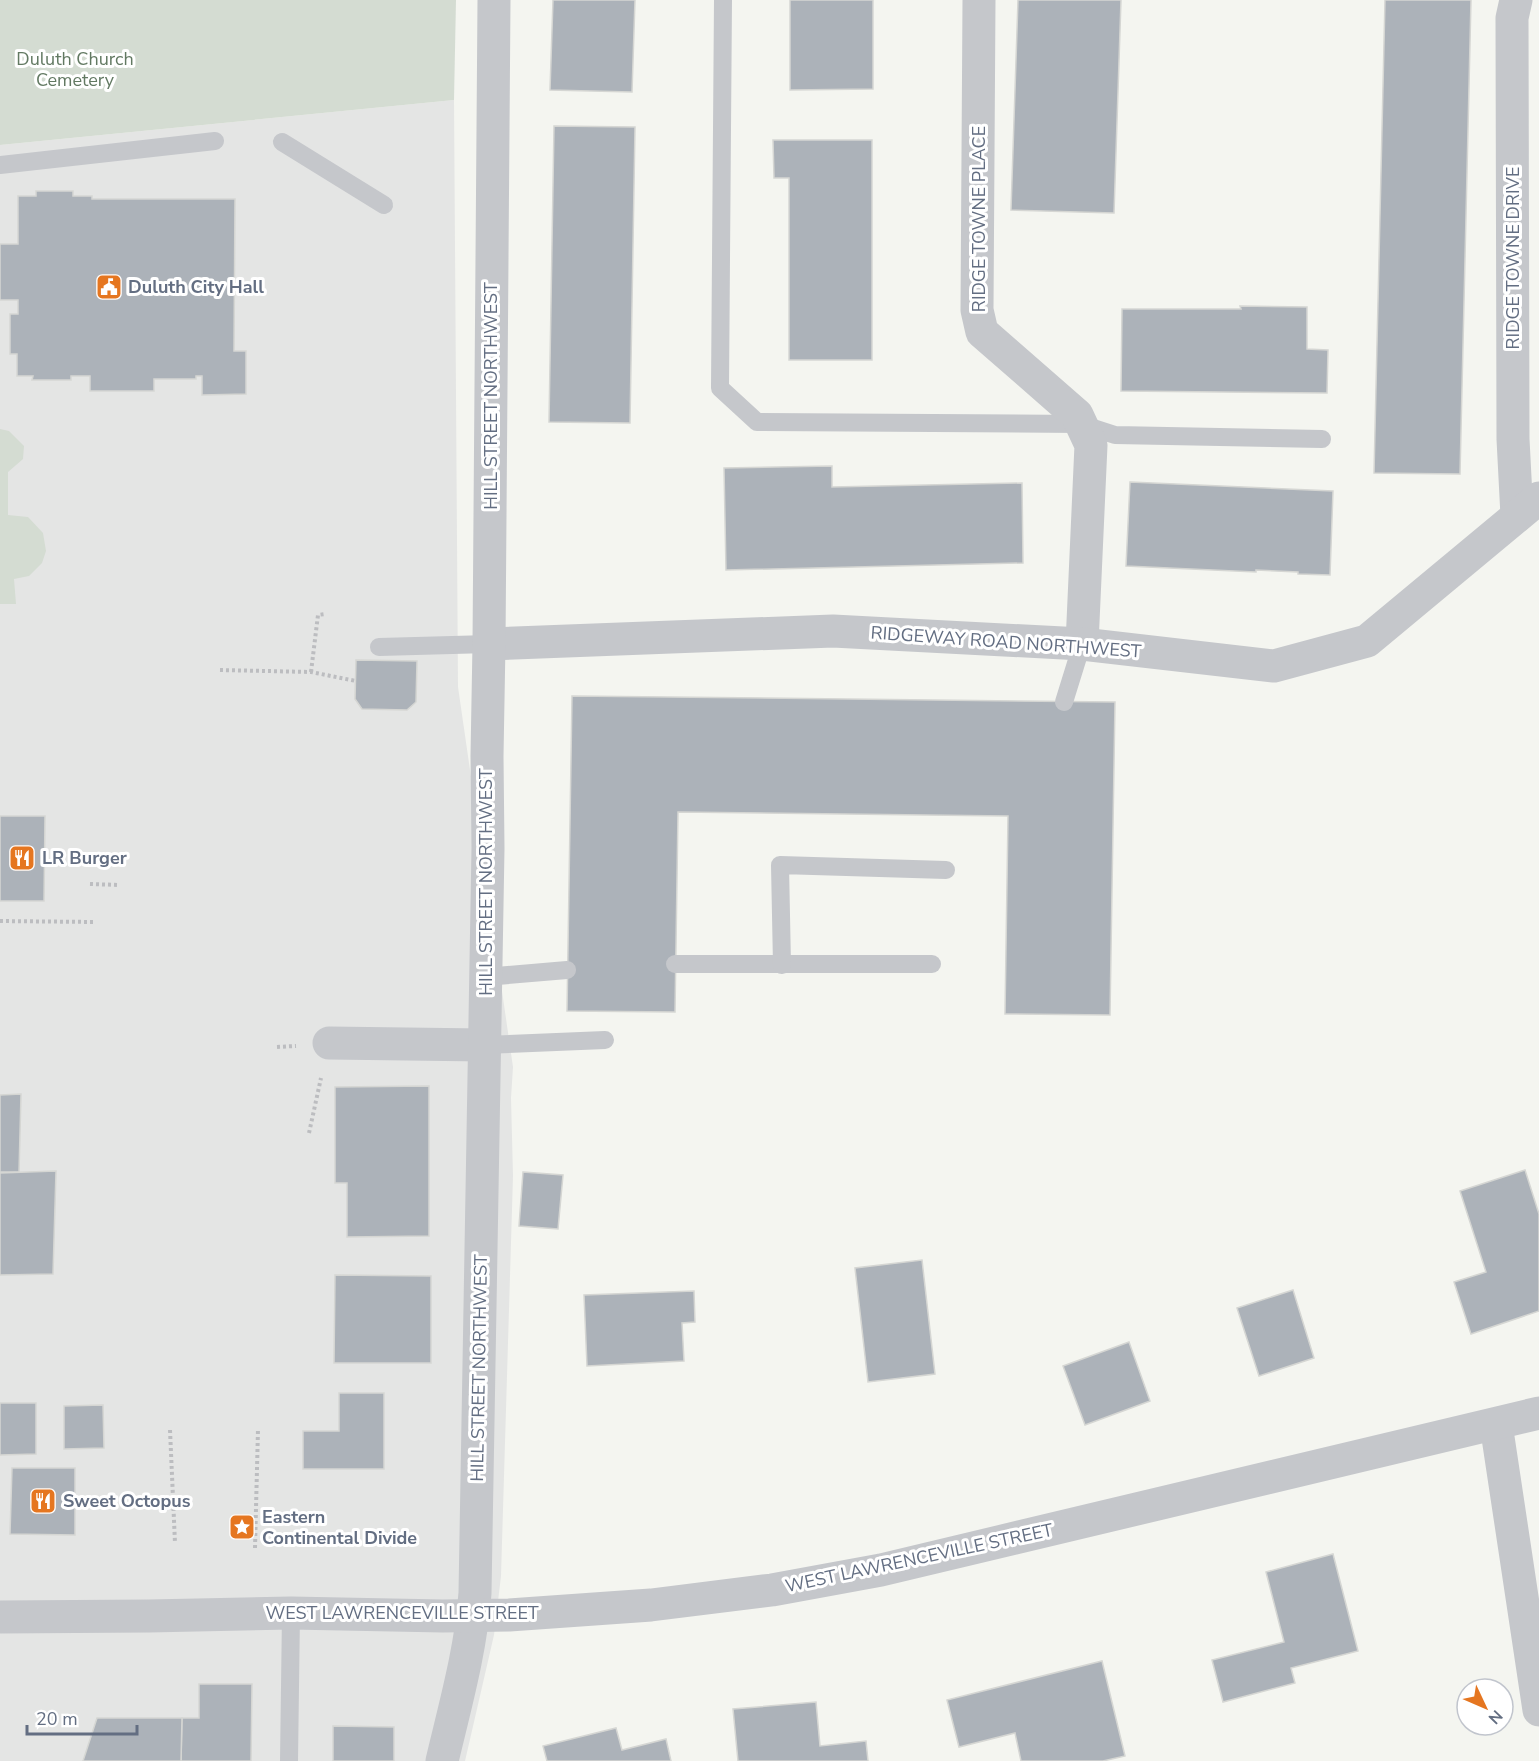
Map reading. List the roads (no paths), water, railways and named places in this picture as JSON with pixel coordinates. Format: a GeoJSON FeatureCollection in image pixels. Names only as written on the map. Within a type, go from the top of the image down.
{"type":"FeatureCollection","features":[{"type":"Feature","properties":{"kind":"street","name":"HILL STREET NORTHWEST"},"geometry":{"type":"LineString","coordinates":[[442,1761],[473,1616],[485,976],[494,0]]}},
{"type":"Feature","properties":{"kind":"street","name":"RIDGE TOWNE PLACE"},"geometry":{"type":"LineString","coordinates":[[979,0],[977,310],[982,332],[1077,415],[1091,445],[1082,644]]}},
{"type":"Feature","properties":{"kind":"street","name":"RIDGE TOWNE DRIVE"},"geometry":{"type":"LineString","coordinates":[[1516,0],[1512,18],[1513,439],[1528,507]]}},
{"type":"Feature","properties":{"kind":"street","name":"RIDGEWAY ROAD NORTHWEST"},"geometry":{"type":"LineString","coordinates":[[489,644],[833,632],[1082,644],[1274,666],[1367,641],[1528,507]]}},
{"type":"Feature","properties":{"kind":"street"},"geometry":{"type":"LineString","coordinates":[[329,1043],[484,1045]]}},
{"type":"Feature","properties":{"kind":"street","name":"WEST LAWRENCEVILLE STREET"},"geometry":{"type":"LineString","coordinates":[[0,1617],[291,1612],[473,1616],[651,1605],[772,1590],[881,1570],[1539,1413]]}},
{"type":"Feature","properties":{"kind":"street"},"geometry":{"type":"LineString","coordinates":[[1496,1424],[1539,1710]]}},
{"type":"Feature","properties":{"kind":"lane"},"geometry":{"type":"LineString","coordinates":[[723,0],[720,388],[757,422],[1081,424],[1114,435],[1322,439]]}},
{"type":"Feature","properties":{"kind":"lane"},"geometry":{"type":"LineString","coordinates":[[0,165],[215,141]]}},
{"type":"Feature","properties":{"kind":"lane"},"geometry":{"type":"LineString","coordinates":[[282,142],[384,205]]}},
{"type":"Feature","properties":{"kind":"lane"},"geometry":{"type":"LineString","coordinates":[[379,647],[489,644]]}},
{"type":"Feature","properties":{"kind":"lane"},"geometry":{"type":"LineString","coordinates":[[1064,702],[1082,644]]}},
{"type":"Feature","properties":{"kind":"lane"},"geometry":{"type":"LineString","coordinates":[[782,965],[780,865],[946,870]]}},
{"type":"Feature","properties":{"kind":"lane"},"geometry":{"type":"LineString","coordinates":[[675,964],[932,964]]}},
{"type":"Feature","properties":{"kind":"lane"},"geometry":{"type":"LineString","coordinates":[[485,976],[567,970]]}},
{"type":"Feature","properties":{"kind":"lane"},"geometry":{"type":"LineString","coordinates":[[484,1045],[604,1040]]}},
{"type":"Feature","properties":{"kind":"lane"},"geometry":{"type":"LineString","coordinates":[[289,1761],[291,1612]]}},
{"type":"Feature","properties":{"kind":"place","name":"Duluth City Hall"},"geometry":{"type":"Point","coordinates":[109,287]}},
{"type":"Feature","properties":{"kind":"place","name":"LR Burger"},"geometry":{"type":"Point","coordinates":[22,858]}},
{"type":"Feature","properties":{"kind":"place","name":"Sweet Octopus"},"geometry":{"type":"Point","coordinates":[43,1501]}},
{"type":"Feature","properties":{"kind":"place","name":"Eastern Continental Divide"},"geometry":{"type":"Point","coordinates":[242,1527]}},
{"type":"Feature","properties":{"kind":"park label","name":"Duluth Church Cemetery"},"geometry":{"type":"Point","coordinates":[75,69]}}]}
